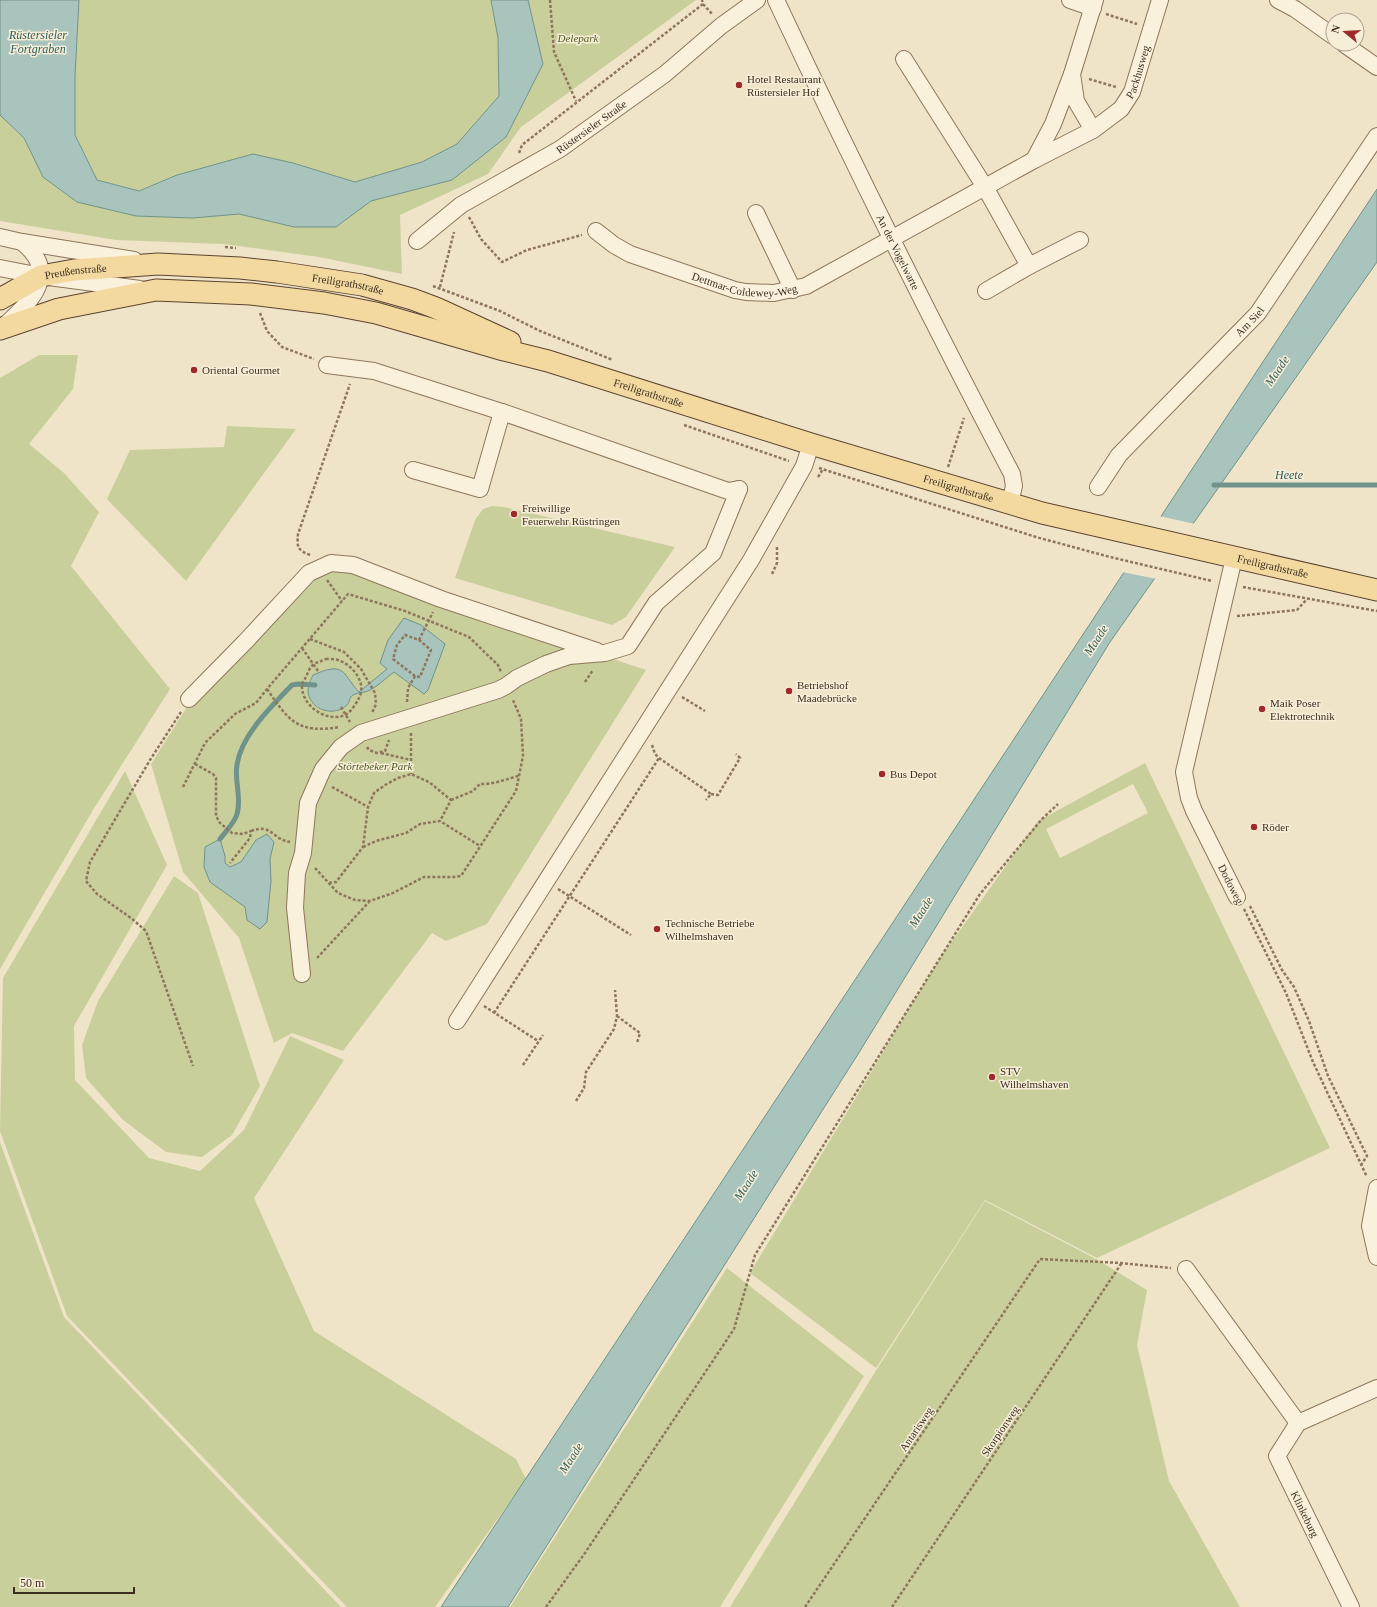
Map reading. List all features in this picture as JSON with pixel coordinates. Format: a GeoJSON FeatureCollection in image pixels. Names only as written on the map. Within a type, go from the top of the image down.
{"type":"FeatureCollection","features":[{"type":"Feature","properties":{"kind":"main road","name":"Freiligrathstraße"},"geometry":{"type":"LineString","coordinates":[[158,264],[240,268],[362,285],[412,299],[436,308],[503,338],[548,362]]}},
{"type":"Feature","properties":{"kind":"main road","name":"Preußenstraße"},"geometry":{"type":"LineString","coordinates":[[0,299],[41,276],[74,270],[158,264]]}},
{"type":"Feature","properties":{"kind":"main road","name":"Freiligrathstraße"},"geometry":{"type":"LineString","coordinates":[[156,290],[251,294],[324,303],[376,313],[548,362],[811,444],[1042,513],[1377,590]]}},
{"type":"Feature","properties":{"kind":"main road"},"geometry":{"type":"LineString","coordinates":[[2,328],[59,309],[156,290]]}},
{"type":"Feature","properties":{"kind":"street","name":"Rüstersieler Straße"},"geometry":{"type":"LineString","coordinates":[[417,241],[461,204],[560,149],[665,74],[721,26],[757,0]]}},
{"type":"Feature","properties":{"kind":"street","name":"An der Vogelwarte"},"geometry":{"type":"LineString","coordinates":[[776,0],[950,356],[1012,474],[1014,486],[1010,503]]}},
{"type":"Feature","properties":{"kind":"street"},"geometry":{"type":"LineString","coordinates":[[1034,160],[1053,124],[1072,74],[1094,4],[1070,0]]}},
{"type":"Feature","properties":{"kind":"street","name":"Packhusweg"},"geometry":{"type":"LineString","coordinates":[[892,238],[1034,160],[1093,130],[1121,109],[1132,92],[1160,0]]}},
{"type":"Feature","properties":{"kind":"street"},"geometry":{"type":"LineString","coordinates":[[1278,0],[1295,9],[1325,30]]}},
{"type":"Feature","properties":{"kind":"street"},"geometry":{"type":"LineString","coordinates":[[1355,52],[1377,67]]}},
{"type":"Feature","properties":{"kind":"street"},"geometry":{"type":"LineString","coordinates":[[904,59],[985,187],[1029,266]]}},
{"type":"Feature","properties":{"kind":"street"},"geometry":{"type":"LineString","coordinates":[[1072,74],[1076,101],[1093,130]]}},
{"type":"Feature","properties":{"kind":"street","name":"Am Siel"},"geometry":{"type":"LineString","coordinates":[[1098,487],[1119,455],[1258,313],[1377,136]]}},
{"type":"Feature","properties":{"kind":"street"},"geometry":{"type":"LineString","coordinates":[[756,213],[793,290]]}},
{"type":"Feature","properties":{"kind":"street","name":"Dettmar-Coldewey-Weg"},"geometry":{"type":"LineString","coordinates":[[596,231],[614,245],[630,254],[735,290],[756,294],[793,290],[806,286],[892,238]]}},
{"type":"Feature","properties":{"kind":"street"},"geometry":{"type":"LineString","coordinates":[[0,237],[22,242],[158,264]]}},
{"type":"Feature","properties":{"kind":"street"},"geometry":{"type":"LineString","coordinates":[[986,291],[1029,266],[1080,240]]}},
{"type":"Feature","properties":{"kind":"street"},"geometry":{"type":"LineString","coordinates":[[2,328],[32,299],[41,276],[38,262],[34,254],[22,242]]}},
{"type":"Feature","properties":{"kind":"street"},"geometry":{"type":"LineString","coordinates":[[0,268],[41,276],[111,286],[156,290]]}},
{"type":"Feature","properties":{"kind":"street"},"geometry":{"type":"LineString","coordinates":[[302,974],[295,908],[297,873],[304,847],[308,803],[323,769],[341,747],[361,733],[506,686],[517,678],[546,664],[569,656],[605,653],[628,646],[656,603],[713,553],[739,489],[728,491],[502,412],[374,372],[327,365]]}},
{"type":"Feature","properties":{"kind":"street"},"geometry":{"type":"LineString","coordinates":[[413,470],[480,489],[502,412]]}},
{"type":"Feature","properties":{"kind":"street"},"geometry":{"type":"LineString","coordinates":[[457,1021],[751,560],[804,466],[811,444]]}},
{"type":"Feature","properties":{"kind":"street","name":"Dodoweg"},"geometry":{"type":"LineString","coordinates":[[1234,558],[1184,772],[1189,798],[1194,811],[1242,898]]}},
{"type":"Feature","properties":{"kind":"street"},"geometry":{"type":"LineString","coordinates":[[189,699],[245,642],[309,573],[325,566],[353,565],[441,599],[605,653]]}},
{"type":"Feature","properties":{"kind":"street"},"geometry":{"type":"LineString","coordinates":[[1376,1191],[1370,1226],[1377,1257]]}},
{"type":"Feature","properties":{"kind":"street"},"geometry":{"type":"LineString","coordinates":[[1186,1269],[1298,1423],[1377,1388]]}},
{"type":"Feature","properties":{"kind":"street","name":"Klinkeburg"},"geometry":{"type":"LineString","coordinates":[[1298,1423],[1277,1456],[1351,1607]]}},
{"type":"Feature","properties":{"kind":"path"},"geometry":{"type":"LineString","coordinates":[[550,0],[554,52],[576,101]]}},
{"type":"Feature","properties":{"kind":"path"},"geometry":{"type":"LineString","coordinates":[[513,175],[522,145],[576,101],[703,4],[702,0]]}},
{"type":"Feature","properties":{"kind":"path"},"geometry":{"type":"LineString","coordinates":[[1094,4],[1100,12],[1151,28]]}},
{"type":"Feature","properties":{"kind":"path"},"geometry":{"type":"LineString","coordinates":[[1072,74],[1132,92]]}},
{"type":"Feature","properties":{"kind":"path"},"geometry":{"type":"LineString","coordinates":[[461,204],[481,239],[502,262],[527,250],[596,231]]}},
{"type":"Feature","properties":{"kind":"path"},"geometry":{"type":"LineString","coordinates":[[440,287],[461,204]]}},
{"type":"Feature","properties":{"kind":"path"},"geometry":{"type":"LineString","coordinates":[[258,308],[267,331],[282,347],[327,365]]}},
{"type":"Feature","properties":{"kind":"path"},"geometry":{"type":"LineString","coordinates":[[342,601],[325,566],[302,552],[297,545],[298,534],[355,369]]}},
{"type":"Feature","properties":{"kind":"path"},"geometry":{"type":"LineString","coordinates":[[948,468],[965,418]]}},
{"type":"Feature","properties":{"kind":"path"},"geometry":{"type":"LineString","coordinates":[[680,424],[804,466],[823,469],[979,520],[1110,557],[1227,584],[1377,611]]}},
{"type":"Feature","properties":{"kind":"path"},"geometry":{"type":"LineString","coordinates":[[815,482],[823,469]]}},
{"type":"Feature","properties":{"kind":"path"},"geometry":{"type":"LineString","coordinates":[[772,574],[777,563],[777,544]]}},
{"type":"Feature","properties":{"kind":"path"},"geometry":{"type":"LineString","coordinates":[[183,787],[205,743],[235,714],[256,704],[348,594],[405,611],[469,637],[498,665],[521,719],[523,756],[516,791],[461,876],[454,878],[424,877],[393,893],[370,901],[355,900],[338,893],[329,883],[304,847],[295,842],[284,841],[269,830],[260,828],[243,834],[232,833],[220,823],[216,816],[216,778],[213,774],[195,764]]}},
{"type":"Feature","properties":{"kind":"path"},"geometry":{"type":"LineString","coordinates":[[1220,617],[1297,610],[1308,599]]}},
{"type":"Feature","properties":{"kind":"path"},"geometry":{"type":"LineString","coordinates":[[419,640],[428,621]]}},
{"type":"Feature","properties":{"kind":"path"},"geometry":{"type":"LineString","coordinates":[[405,635],[419,640],[431,650],[420,677],[415,676],[392,659],[397,645],[405,635]]}},
{"type":"Feature","properties":{"kind":"path"},"geometry":{"type":"LineString","coordinates":[[310,639],[344,652],[361,669],[376,693],[376,704],[371,714]]}},
{"type":"Feature","properties":{"kind":"path"},"geometry":{"type":"LineString","coordinates":[[302,648],[318,671]]}},
{"type":"Feature","properties":{"kind":"path"},"geometry":{"type":"LineString","coordinates":[[326,659],[338,660],[349,666],[357,674],[362,685],[361,694],[355,705],[346,714],[333,718],[317,712],[307,702],[302,685],[313,665],[326,659]]}},
{"type":"Feature","properties":{"kind":"path"},"geometry":{"type":"LineString","coordinates":[[411,774],[411,717],[406,700],[408,688],[415,676]]}},
{"type":"Feature","properties":{"kind":"path"},"geometry":{"type":"LineString","coordinates":[[267,689],[286,716],[299,726],[317,729],[339,728],[351,723],[341,707]]}},
{"type":"Feature","properties":{"kind":"path"},"geometry":{"type":"LineString","coordinates":[[679,695],[705,711]]}},
{"type":"Feature","properties":{"kind":"path"},"geometry":{"type":"LineString","coordinates":[[189,699],[150,760],[90,862],[86,881],[97,894],[131,918],[146,931],[193,1066]]}},
{"type":"Feature","properties":{"kind":"path"},"geometry":{"type":"LineString","coordinates":[[652,741],[655,754],[659,758],[711,794],[718,795],[740,758],[736,754]]}},
{"type":"Feature","properties":{"kind":"path"},"geometry":{"type":"LineString","coordinates":[[380,753],[411,760]]}},
{"type":"Feature","properties":{"kind":"path"},"geometry":{"type":"LineString","coordinates":[[494,1013],[659,758]]}},
{"type":"Feature","properties":{"kind":"path"},"geometry":{"type":"LineString","coordinates":[[363,847],[368,807],[374,793],[398,778],[411,774],[429,782],[451,800]]}},
{"type":"Feature","properties":{"kind":"path"},"geometry":{"type":"LineString","coordinates":[[440,821],[451,800],[473,791],[480,784],[488,785],[519,776]]}},
{"type":"Feature","properties":{"kind":"path"},"geometry":{"type":"LineString","coordinates":[[318,780],[368,807]]}},
{"type":"Feature","properties":{"kind":"path"},"geometry":{"type":"LineString","coordinates":[[706,800],[711,794]]}},
{"type":"Feature","properties":{"kind":"path"},"geometry":{"type":"LineString","coordinates":[[546,1607],[585,1553],[734,1329],[755,1255],[980,894],[1042,819],[1058,804]]}},
{"type":"Feature","properties":{"kind":"path"},"geometry":{"type":"LineString","coordinates":[[329,883],[336,882],[363,847],[376,841],[406,833],[420,824],[440,821],[480,846]]}},
{"type":"Feature","properties":{"kind":"path"},"geometry":{"type":"LineString","coordinates":[[230,863],[250,838],[251,831]]}},
{"type":"Feature","properties":{"kind":"path"},"geometry":{"type":"LineString","coordinates":[[546,882],[631,935]]}},
{"type":"Feature","properties":{"kind":"path"},"geometry":{"type":"LineString","coordinates":[[1242,898],[1282,970],[1294,987],[1309,1020],[1328,1076],[1367,1156],[1362,1165]]}},
{"type":"Feature","properties":{"kind":"path","name":"Dodoweg"},"geometry":{"type":"LineString","coordinates":[[1242,898],[1286,993],[1313,1062],[1376,1191]]}},
{"type":"Feature","properties":{"kind":"path"},"geometry":{"type":"LineString","coordinates":[[302,974],[370,901]]}},
{"type":"Feature","properties":{"kind":"path"},"geometry":{"type":"LineString","coordinates":[[576,1101],[584,1088],[586,1072],[614,1029],[617,1016],[615,990]]}},
{"type":"Feature","properties":{"kind":"path"},"geometry":{"type":"LineString","coordinates":[[471,999],[538,1041]]}},
{"type":"Feature","properties":{"kind":"path"},"geometry":{"type":"LineString","coordinates":[[617,1016],[640,1033],[637,1043]]}},
{"type":"Feature","properties":{"kind":"path"},"geometry":{"type":"LineString","coordinates":[[523,1065],[543,1035]]}},
{"type":"Feature","properties":{"kind":"path","name":"Antarisweg"},"geometry":{"type":"LineString","coordinates":[[805,1607],[1040,1259],[1121,1263]]}},
{"type":"Feature","properties":{"kind":"path"},"geometry":{"type":"LineString","coordinates":[[1121,1263],[1186,1269]]}},
{"type":"Feature","properties":{"kind":"path","name":"Skorpionweg"},"geometry":{"type":"LineString","coordinates":[[892,1607],[1121,1263]]}},
{"type":"Feature","properties":{"kind":"green space"},"geometry":{"type":"Polygon","coordinates":[[[79,0],[491,0],[498,38],[499,96],[457,144],[422,162],[355,182],[293,163],[177,175],[138,191],[97,180],[75,135],[75,76],[79,0]]]}},
{"type":"Feature","properties":{"kind":"green space","name":"Delepark"},"geometry":{"type":"Polygon","coordinates":[[[528,0],[696,0],[521,127],[488,174],[400,215],[402,274],[319,257],[224,244],[116,240],[0,221],[0,115],[24,138],[43,177],[193,218],[239,214],[294,227],[336,227],[371,201],[452,180],[543,64],[528,0]]]}},
{"type":"Feature","properties":{"kind":"green space"},"geometry":{"type":"Polygon","coordinates":[[[39,355],[78,355],[73,389],[29,444],[64,473],[99,512],[71,566],[170,689],[93,810],[0,969],[0,378],[39,355]]]}},
{"type":"Feature","properties":{"kind":"green space"},"geometry":{"type":"Polygon","coordinates":[[[227,426],[296,429],[186,581],[107,499],[130,450],[224,447],[227,426]]]}},
{"type":"Feature","properties":{"kind":"green space"},"geometry":{"type":"Polygon","coordinates":[[[492,506],[504,507],[675,547],[626,617],[612,625],[455,578],[475,520],[483,509],[492,506]]]}},
{"type":"Feature","properties":{"kind":"green space","name":"Störtebeker Park"},"geometry":{"type":"Polygon","coordinates":[[[331,568],[346,569],[646,670],[487,924],[446,941],[432,933],[343,1051],[292,1033],[274,1043],[239,938],[183,872],[151,764],[190,702],[310,576],[331,568]]]}},
{"type":"Feature","properties":{"kind":"green space"},"geometry":{"type":"Polygon","coordinates":[[[1145,763],[1330,1148],[1097,1258],[985,1200],[876,1368],[750,1273],[940,958],[1038,821],[1145,763]],[[1133,784],[1046,829],[1060,858],[1148,813],[1133,784]]]}},
{"type":"Feature","properties":{"kind":"green space"},"geometry":{"type":"Polygon","coordinates":[[[125,771],[167,865],[74,1026],[75,1080],[149,1158],[200,1171],[244,1130],[290,1036],[344,1060],[254,1198],[314,1331],[516,1459],[526,1479],[435,1607],[347,1607],[67,1316],[0,1131],[3,978],[125,771]]]}},
{"type":"Feature","properties":{"kind":"green space"},"geometry":{"type":"Polygon","coordinates":[[[174,876],[198,893],[260,1086],[232,1135],[202,1157],[166,1152],[123,1120],[86,1078],[82,1045],[98,1001],[174,876]]]}},
{"type":"Feature","properties":{"kind":"green space"},"geometry":{"type":"Polygon","coordinates":[[[0,1142],[64,1317],[341,1607],[0,1607],[0,1142]]]}},
{"type":"Feature","properties":{"kind":"green space"},"geometry":{"type":"Polygon","coordinates":[[[985,1201],[1096,1259],[1147,1290],[1137,1345],[1169,1481],[1240,1607],[730,1607],[877,1369],[985,1201]]]}},
{"type":"Feature","properties":{"kind":"green space"},"geometry":{"type":"Polygon","coordinates":[[[727,1268],[864,1376],[720,1607],[510,1607],[727,1268]]]}},
{"type":"Feature","properties":{"kind":"water","name":"Rüstersieler Fortgraben"},"geometry":{"type":"Polygon","coordinates":[[[0,0],[79,0],[75,76],[75,135],[97,180],[139,191],[177,175],[253,154],[293,163],[355,182],[422,162],[457,144],[499,96],[498,38],[491,0],[528,0],[543,64],[506,137],[452,180],[371,201],[336,227],[294,227],[239,214],[193,218],[136,216],[77,202],[43,177],[24,138],[0,115],[0,0]]]}},
{"type":"Feature","properties":{"kind":"water","name":"Maade"},"geometry":{"type":"Polygon","coordinates":[[[1377,189],[1377,262],[1110,642],[860,1051],[508,1607],[441,1607],[1377,189]]]}},
{"type":"Feature","properties":{"kind":"water"},"geometry":{"type":"Polygon","coordinates":[[[404,618],[421,625],[445,644],[428,690],[424,694],[394,672],[378,685],[366,692],[352,696],[347,705],[339,710],[330,711],[320,709],[310,700],[308,689],[313,675],[330,669],[338,669],[345,674],[359,692],[387,669],[380,663],[388,640],[404,618]]]}},
{"type":"Feature","properties":{"kind":"water"},"geometry":{"type":"Polygon","coordinates":[[[267,834],[274,842],[270,859],[271,881],[267,922],[260,929],[247,920],[245,907],[210,882],[204,867],[205,847],[220,839],[225,856],[225,863],[230,867],[241,862],[256,840],[267,834]]]}},
{"type":"Feature","properties":{"kind":"pier"},"geometry":{"type":"Polygon","coordinates":[[[1159,516],[1195,524],[1157,579],[1122,572],[1159,516]]]}},
{"type":"Feature","properties":{"kind":"waterway","name":"Heete"},"geometry":{"type":"LineString","coordinates":[[1214,485],[1377,485]]}},
{"type":"Feature","properties":{"kind":"waterway"},"geometry":{"type":"LineString","coordinates":[[220,839],[237,814],[239,802],[236,771],[244,743],[258,722],[292,685],[315,685]]}},
{"type":"Feature","properties":{"kind":"place","name":"Hotel Restaurant Rüstersieler Hof"},"geometry":{"type":"Point","coordinates":[739,85]}},
{"type":"Feature","properties":{"kind":"place","name":"Oriental Gourmet"},"geometry":{"type":"Point","coordinates":[194,370]}},
{"type":"Feature","properties":{"kind":"place","name":"Freiwillige Feuerwehr Rüstringen"},"geometry":{"type":"Point","coordinates":[514,514]}},
{"type":"Feature","properties":{"kind":"place","name":"Betriebshof Maadebrücke"},"geometry":{"type":"Point","coordinates":[789,691]}},
{"type":"Feature","properties":{"kind":"place","name":"Maik Poser Elektrotechnik"},"geometry":{"type":"Point","coordinates":[1262,709]}},
{"type":"Feature","properties":{"kind":"place","name":"Bus Depot"},"geometry":{"type":"Point","coordinates":[882,774]}},
{"type":"Feature","properties":{"kind":"place","name":"Röder"},"geometry":{"type":"Point","coordinates":[1254,827]}},
{"type":"Feature","properties":{"kind":"place","name":"Technische Betriebe Wilhelmshaven"},"geometry":{"type":"Point","coordinates":[657,929]}},
{"type":"Feature","properties":{"kind":"place","name":"STV Wilhelmshaven"},"geometry":{"type":"Point","coordinates":[992,1077]}}]}
